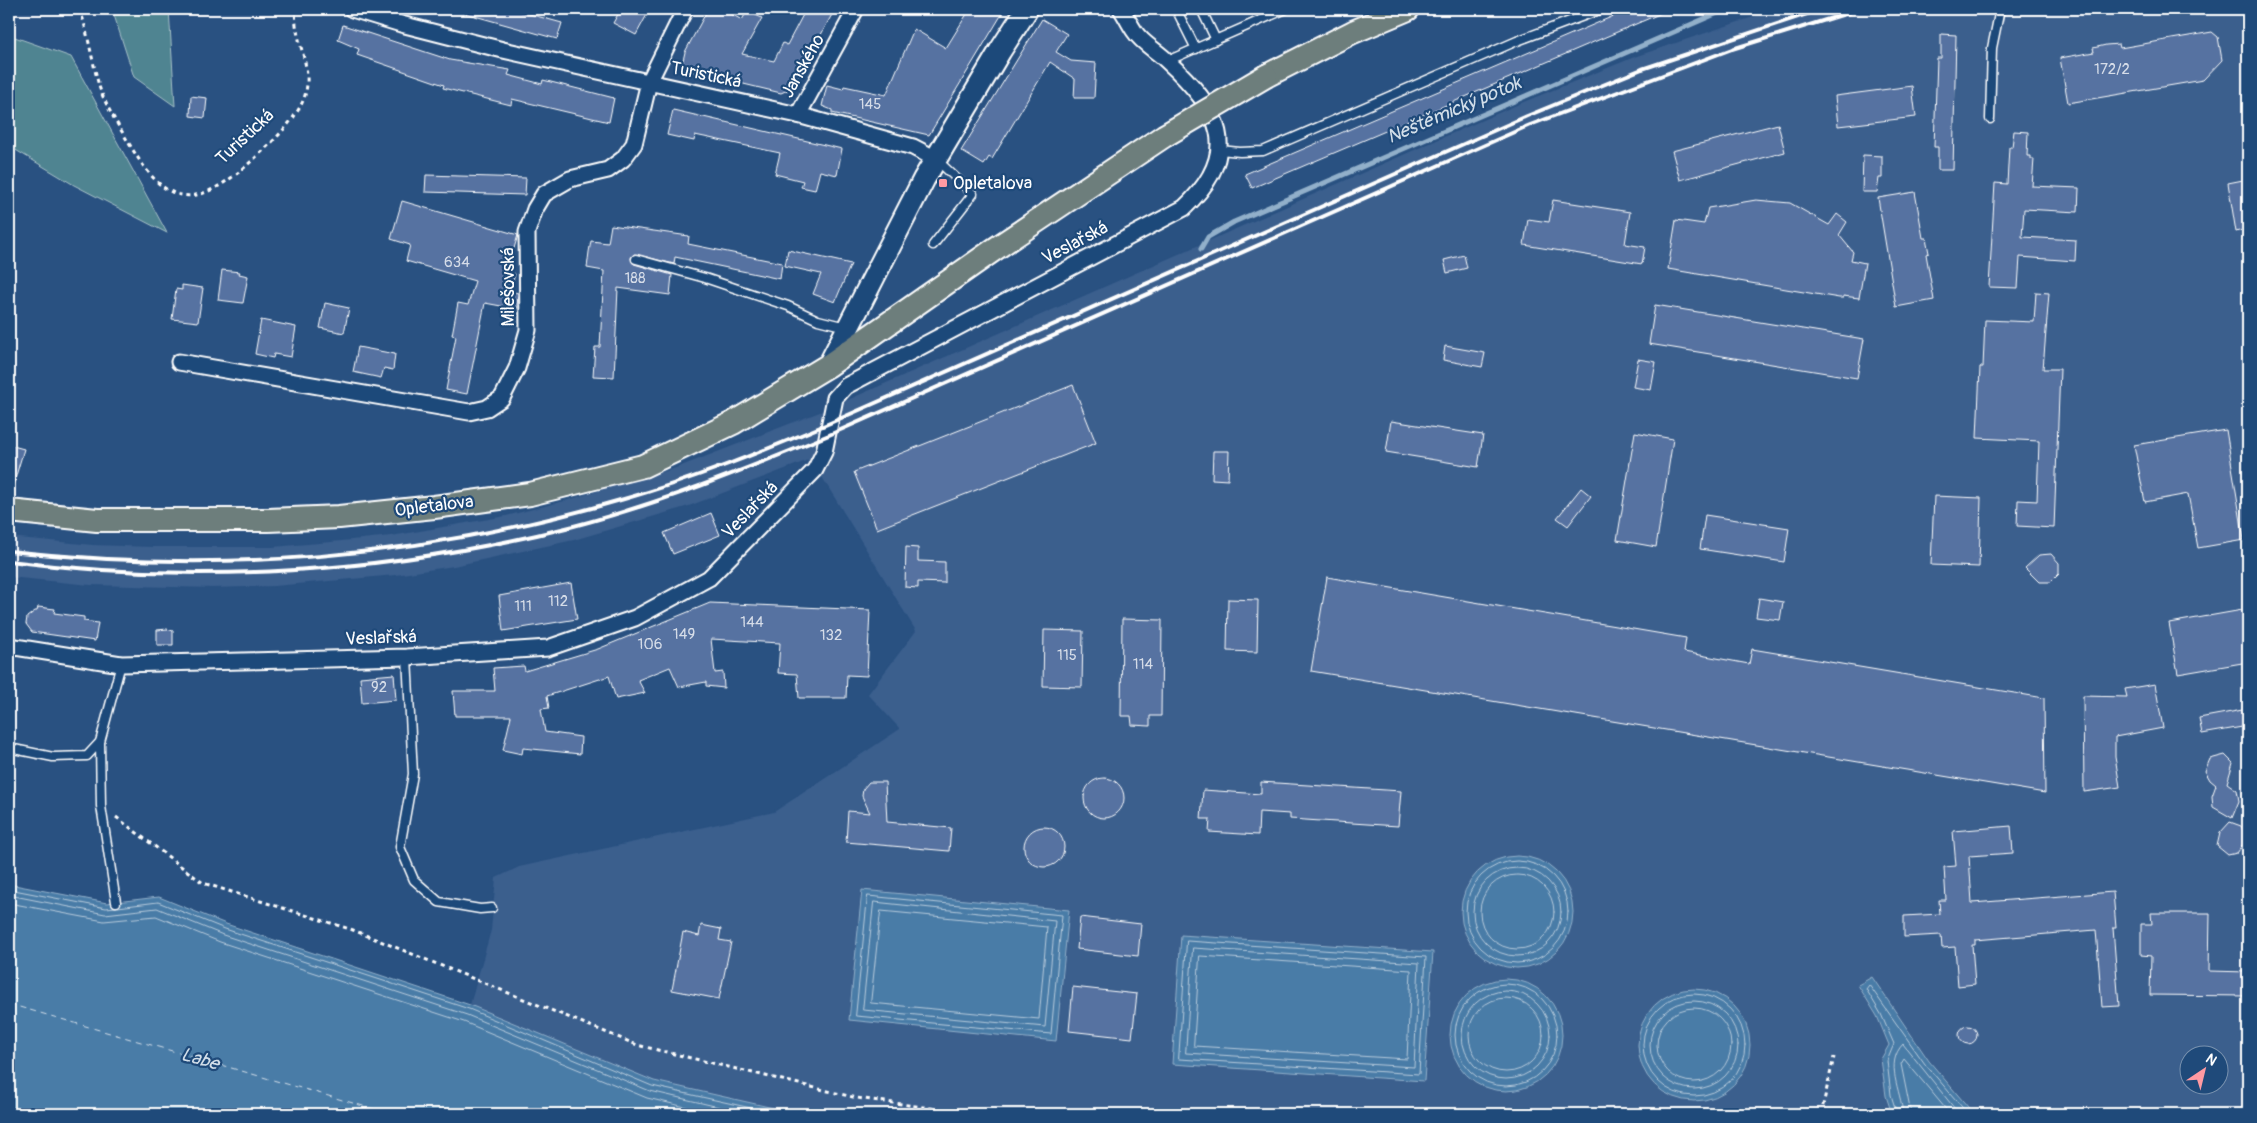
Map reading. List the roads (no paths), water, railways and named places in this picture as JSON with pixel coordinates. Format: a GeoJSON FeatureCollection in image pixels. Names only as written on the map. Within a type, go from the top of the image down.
{"type":"FeatureCollection","features":[{"type":"Feature","properties":{"kind":"main road","name":"Opletalova"},"geometry":{"type":"LineString","coordinates":[[9,511],[96,520],[268,520],[386,512],[530,494],[643,466],[733,423],[830,365],[995,249],[1164,136],[1266,76],[1344,36],[1408,9]]}},
{"type":"Feature","properties":{"kind":"street","name":"Turistická"},"geometry":{"type":"LineString","coordinates":[[352,9],[494,48],[798,114],[913,147],[936,159]]}},
{"type":"Feature","properties":{"kind":"street","name":"Milešovská"},"geometry":{"type":"LineString","coordinates":[[179,362],[461,411],[470,412],[487,408],[502,398],[509,386],[528,330],[527,232],[535,209],[544,194],[570,179],[608,170],[623,159],[634,144],[650,82],[685,9]]}},
{"type":"Feature","properties":{"kind":"street","name":"Janského"},"geometry":{"type":"LineString","coordinates":[[798,114],[856,9]]}},
{"type":"Feature","properties":{"kind":"street"},"geometry":{"type":"LineString","coordinates":[[830,365],[936,159],[1027,9]]}},
{"type":"Feature","properties":{"kind":"street","name":"Veslařská"},"geometry":{"type":"LineString","coordinates":[[9,646],[121,664],[407,656],[548,648],[635,618],[709,578],[815,470],[824,452],[835,398],[846,386],[1184,208],[1199,194],[1214,173],[1220,150],[1217,124],[1198,91],[1136,34],[1121,9]]}},
{"type":"Feature","properties":{"kind":"lane"},"geometry":{"type":"LineString","coordinates":[[1176,9],[1196,49]]}},
{"type":"Feature","properties":{"kind":"lane"},"geometry":{"type":"LineString","coordinates":[[1201,9],[1216,40]]}},
{"type":"Feature","properties":{"kind":"lane"},"geometry":{"type":"LineString","coordinates":[[1167,61],[1286,9]]}},
{"type":"Feature","properties":{"kind":"lane"},"geometry":{"type":"LineString","coordinates":[[1220,150],[1240,152],[1263,151],[1508,45],[1602,9]]}},
{"type":"Feature","properties":{"kind":"lane"},"geometry":{"type":"LineString","coordinates":[[1990,119],[1992,48],[2000,9]]}},
{"type":"Feature","properties":{"kind":"lane","name":"Turistická"},"geometry":{"type":"LineString","coordinates":[[933,245],[973,194],[936,159]]}},
{"type":"Feature","properties":{"kind":"lane"},"geometry":{"type":"LineString","coordinates":[[636,259],[705,278],[788,306],[818,320],[848,328]]}},
{"type":"Feature","properties":{"kind":"lane"},"geometry":{"type":"LineString","coordinates":[[407,656],[413,774],[400,847],[414,880],[439,902],[492,908]]}},
{"type":"Feature","properties":{"kind":"lane"},"geometry":{"type":"LineString","coordinates":[[116,902],[101,806],[100,742],[121,664]]}},
{"type":"Feature","properties":{"kind":"lane"},"geometry":{"type":"LineString","coordinates":[[9,748],[53,757],[87,756],[100,742]]}},
{"type":"Feature","properties":{"kind":"water"},"geometry":{"type":"Polygon","coordinates":[[[1517,856],[1528,857],[1538,861],[1556,873],[1568,891],[1572,901],[1572,923],[1568,933],[1556,951],[1538,963],[1528,967],[1517,968],[1506,967],[1496,963],[1478,951],[1466,933],[1462,923],[1461,912],[1462,901],[1466,891],[1478,873],[1496,861],[1506,857],[1517,856]]]}},
{"type":"Feature","properties":{"kind":"water","name":"Labe"},"geometry":{"type":"Polygon","coordinates":[[[9,884],[107,903],[159,897],[226,924],[470,1005],[654,1081],[800,1114],[9,1114],[9,884]]]}},
{"type":"Feature","properties":{"kind":"water"},"geometry":{"type":"Polygon","coordinates":[[[862,890],[1069,910],[1056,1041],[849,1020],[862,890]]]}},
{"type":"Feature","properties":{"kind":"water"},"geometry":{"type":"Polygon","coordinates":[[[1181,935],[1433,952],[1424,1081],[1172,1064],[1181,935]]]}},
{"type":"Feature","properties":{"kind":"water"},"geometry":{"type":"Polygon","coordinates":[[[1872,977],[1929,1061],[1974,1114],[1892,1114],[1886,1096],[1881,1059],[1889,1045],[1877,1016],[1858,985],[1872,977]]]}},
{"type":"Feature","properties":{"kind":"water"},"geometry":{"type":"Polygon","coordinates":[[[1506,979],[1517,980],[1527,984],[1545,996],[1557,1014],[1561,1024],[1561,1046],[1557,1056],[1545,1074],[1527,1086],[1517,1090],[1506,1091],[1495,1090],[1485,1086],[1467,1074],[1455,1056],[1451,1046],[1450,1035],[1451,1024],[1455,1014],[1467,996],[1485,984],[1495,980],[1506,979]]]}},
{"type":"Feature","properties":{"kind":"water"},"geometry":{"type":"Polygon","coordinates":[[[1694,989],[1715,994],[1733,1006],[1745,1024],[1750,1045],[1745,1066],[1733,1084],[1715,1096],[1694,1101],[1673,1096],[1655,1084],[1643,1066],[1638,1045],[1643,1024],[1655,1006],[1673,994],[1694,989]]]}},
{"type":"Feature","properties":{"kind":"waterway","name":"Neštěmický potok"},"geometry":{"type":"LineString","coordinates":[[1201,249],[1208,237],[1234,222],[1727,9]]}},
{"type":"Feature","properties":{"kind":"railway"},"geometry":{"type":"LineString","coordinates":[[9,551],[88,558],[166,561],[243,560],[319,556],[395,548],[471,536],[624,499],[677,483],[830,423],[1527,116],[1642,69],[1822,9]]}},
{"type":"Feature","properties":{"kind":"railway"},"geometry":{"type":"LineString","coordinates":[[9,561],[79,568],[150,572],[220,573],[291,570],[362,564],[432,555],[501,543],[603,518],[701,486],[829,435],[1530,125],[1732,49],[1861,9]]}},
{"type":"Feature","properties":{"kind":"place","name":"Opletalova"},"geometry":{"type":"Point","coordinates":[943,183]}}]}
